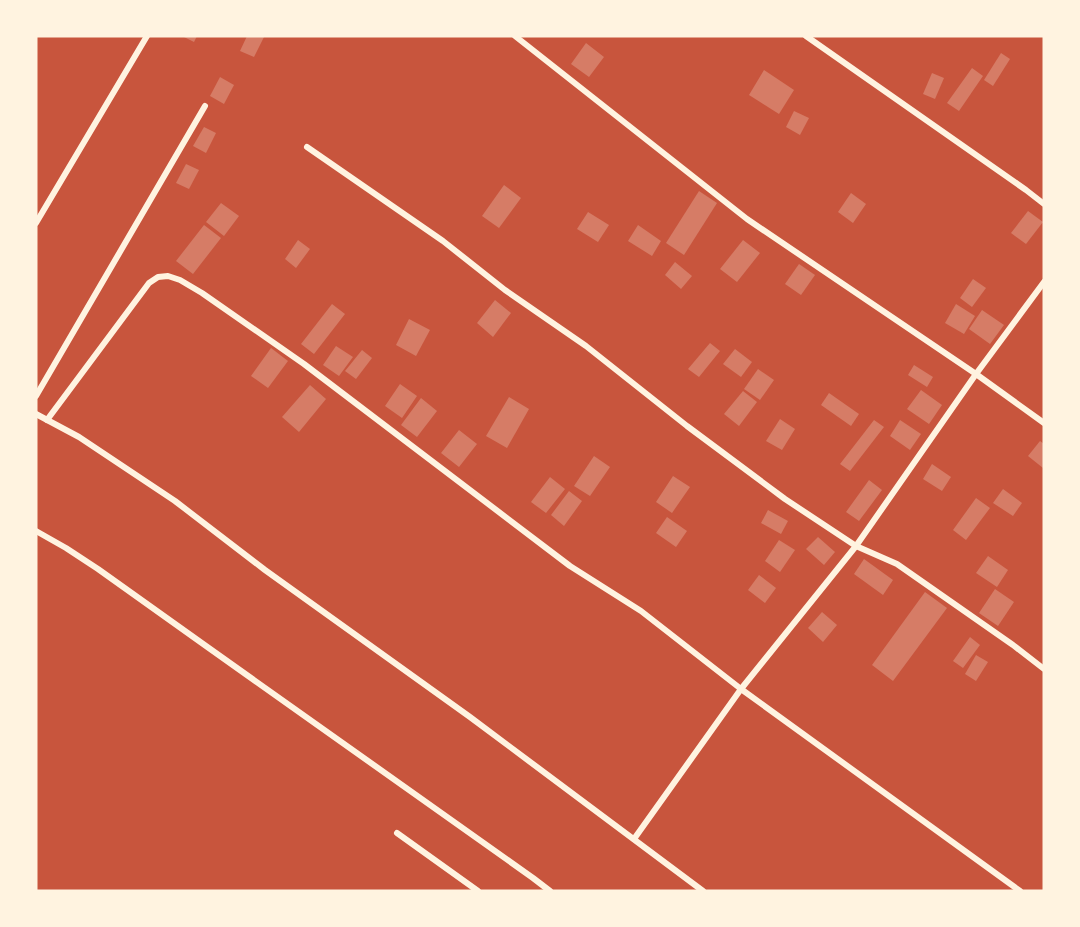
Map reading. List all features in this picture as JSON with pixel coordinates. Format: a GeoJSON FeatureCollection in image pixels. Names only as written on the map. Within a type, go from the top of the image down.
{"type":"FeatureCollection","features":[{"type":"Feature","properties":{"kind":"street"},"geometry":{"type":"LineString","coordinates":[[36,223],[147,36]]}},
{"type":"Feature","properties":{"kind":"street"},"geometry":{"type":"LineString","coordinates":[[515,36],[747,219],[976,374],[1044,423]]}},
{"type":"Feature","properties":{"kind":"street"},"geometry":{"type":"LineString","coordinates":[[806,36],[1044,204]]}},
{"type":"Feature","properties":{"kind":"street"},"geometry":{"type":"LineString","coordinates":[[36,396],[205,106]]}},
{"type":"Feature","properties":{"kind":"street"},"geometry":{"type":"LineString","coordinates":[[307,147],[442,241],[505,290],[586,346],[784,499],[856,546],[897,564],[1044,669]]}},
{"type":"Feature","properties":{"kind":"street"},"geometry":{"type":"LineString","coordinates":[[47,420],[148,284],[158,277],[168,276],[180,280],[304,364],[570,566],[641,611],[741,689],[1020,891]]}},
{"type":"Feature","properties":{"kind":"street"},"geometry":{"type":"LineString","coordinates":[[634,840],[741,689],[856,546],[976,374],[1044,282]]}},
{"type":"Feature","properties":{"kind":"street"},"geometry":{"type":"LineString","coordinates":[[36,414],[80,437],[175,501],[265,570],[471,717],[703,891]]}},
{"type":"Feature","properties":{"kind":"street"},"geometry":{"type":"LineString","coordinates":[[36,531],[98,569],[533,878],[546,890]]}},
{"type":"Feature","properties":{"kind":"street"},"geometry":{"type":"LineString","coordinates":[[398,833],[478,891]]}},
{"type":"Feature","properties":{"kind":"building"},"geometry":{"type":"Polygon","coordinates":[[[182,36],[197,36],[194,42],[182,36]]]}},
{"type":"Feature","properties":{"kind":"building"},"geometry":{"type":"Polygon","coordinates":[[[247,36],[264,37],[254,57],[240,51],[247,36]]]}},
{"type":"Feature","properties":{"kind":"building"},"geometry":{"type":"Polygon","coordinates":[[[586,43],[604,57],[589,77],[571,64],[586,43]]]}},
{"type":"Feature","properties":{"kind":"building"},"geometry":{"type":"Polygon","coordinates":[[[1001,53],[1010,59],[993,86],[984,80],[1001,53]]]}},
{"type":"Feature","properties":{"kind":"building"},"geometry":{"type":"Polygon","coordinates":[[[972,68],[983,76],[959,111],[947,103],[972,68]]]}},
{"type":"Feature","properties":{"kind":"building"},"geometry":{"type":"Polygon","coordinates":[[[764,70],[794,90],[779,114],[749,95],[764,70]]]}},
{"type":"Feature","properties":{"kind":"building"},"geometry":{"type":"Polygon","coordinates":[[[932,73],[944,78],[935,99],[923,94],[932,73]]]}},
{"type":"Feature","properties":{"kind":"building"},"geometry":{"type":"Polygon","coordinates":[[[220,77],[234,85],[224,104],[210,96],[220,77]]]}},
{"type":"Feature","properties":{"kind":"building"},"geometry":{"type":"Polygon","coordinates":[[[794,111],[809,118],[800,135],[786,127],[794,111]]]}},
{"type":"Feature","properties":{"kind":"building"},"geometry":{"type":"Polygon","coordinates":[[[204,127],[216,133],[206,153],[193,146],[204,127]]]}},
{"type":"Feature","properties":{"kind":"building"},"geometry":{"type":"Polygon","coordinates":[[[186,164],[199,170],[189,189],[176,183],[186,164]]]}},
{"type":"Feature","properties":{"kind":"building"},"geometry":{"type":"Polygon","coordinates":[[[504,185],[521,198],[499,228],[482,216],[504,185]]]}},
{"type":"Feature","properties":{"kind":"building"},"geometry":{"type":"Polygon","coordinates":[[[699,191],[717,203],[684,255],[666,243],[699,191]]]}},
{"type":"Feature","properties":{"kind":"building"},"geometry":{"type":"Polygon","coordinates":[[[851,193],[866,204],[853,223],[838,212],[851,193]]]}},
{"type":"Feature","properties":{"kind":"building"},"geometry":{"type":"Polygon","coordinates":[[[221,203],[239,216],[224,236],[206,222],[221,203]]]}},
{"type":"Feature","properties":{"kind":"building"},"geometry":{"type":"Polygon","coordinates":[[[1028,211],[1043,222],[1026,244],[1011,233],[1028,211]]]}},
{"type":"Feature","properties":{"kind":"building"},"geometry":{"type":"Polygon","coordinates":[[[588,212],[609,225],[598,242],[577,229],[588,212]]]}},
{"type":"Feature","properties":{"kind":"building"},"geometry":{"type":"Polygon","coordinates":[[[204,225],[221,238],[193,274],[176,261],[204,225]]]}},
{"type":"Feature","properties":{"kind":"building"},"geometry":{"type":"Polygon","coordinates":[[[638,225],[661,241],[652,256],[628,241],[638,225]]]}},
{"type":"Feature","properties":{"kind":"building"},"geometry":{"type":"Polygon","coordinates":[[[298,240],[310,249],[296,268],[285,259],[298,240]]]}},
{"type":"Feature","properties":{"kind":"building"},"geometry":{"type":"Polygon","coordinates":[[[743,240],[760,253],[737,282],[720,269],[743,240]]]}},
{"type":"Feature","properties":{"kind":"building"},"geometry":{"type":"Polygon","coordinates":[[[675,262],[692,276],[681,289],[665,275],[675,262]]]}},
{"type":"Feature","properties":{"kind":"building"},"geometry":{"type":"Polygon","coordinates":[[[799,264],[815,275],[801,295],[785,284],[799,264]]]}},
{"type":"Feature","properties":{"kind":"building"},"geometry":{"type":"Polygon","coordinates":[[[973,279],[986,288],[972,307],[960,298],[973,279]]]}},
{"type":"Feature","properties":{"kind":"building"},"geometry":{"type":"Polygon","coordinates":[[[495,300],[511,313],[493,337],[477,323],[495,300]]]}},
{"type":"Feature","properties":{"kind":"building"},"geometry":{"type":"Polygon","coordinates":[[[332,304],[345,314],[314,354],[301,344],[332,304]]]}},
{"type":"Feature","properties":{"kind":"building"},"geometry":{"type":"Polygon","coordinates":[[[956,304],[975,316],[964,334],[945,323],[956,304]]]}},
{"type":"Feature","properties":{"kind":"building"},"geometry":{"type":"Polygon","coordinates":[[[982,310],[1004,325],[990,344],[969,329],[982,310]]]}},
{"type":"Feature","properties":{"kind":"building"},"geometry":{"type":"Polygon","coordinates":[[[409,319],[430,330],[416,356],[396,345],[409,319]]]}},
{"type":"Feature","properties":{"kind":"building"},"geometry":{"type":"Polygon","coordinates":[[[710,343],[720,351],[699,377],[688,369],[710,343]]]}},
{"type":"Feature","properties":{"kind":"building"},"geometry":{"type":"Polygon","coordinates":[[[336,346],[353,357],[339,376],[323,365],[336,346]]]}},
{"type":"Feature","properties":{"kind":"building"},"geometry":{"type":"Polygon","coordinates":[[[271,348],[288,361],[268,388],[251,376],[271,348]]]}},
{"type":"Feature","properties":{"kind":"building"},"geometry":{"type":"Polygon","coordinates":[[[735,349],[752,362],[741,377],[723,364],[735,349]]]}},
{"type":"Feature","properties":{"kind":"building"},"geometry":{"type":"Polygon","coordinates":[[[362,350],[372,358],[356,379],[345,371],[362,350]]]}},
{"type":"Feature","properties":{"kind":"building"},"geometry":{"type":"Polygon","coordinates":[[[914,365],[933,377],[927,387],[908,375],[914,365]]]}},
{"type":"Feature","properties":{"kind":"building"},"geometry":{"type":"Polygon","coordinates":[[[758,369],[774,380],[760,400],[744,389],[758,369]]]}},
{"type":"Feature","properties":{"kind":"building"},"geometry":{"type":"Polygon","coordinates":[[[400,384],[417,396],[402,418],[385,406],[400,384]]]}},
{"type":"Feature","properties":{"kind":"building"},"geometry":{"type":"Polygon","coordinates":[[[310,385],[326,399],[299,432],[282,417],[310,385]]]}},
{"type":"Feature","properties":{"kind":"building"},"geometry":{"type":"Polygon","coordinates":[[[921,390],[942,405],[929,424],[907,409],[921,390]]]}},
{"type":"Feature","properties":{"kind":"building"},"geometry":{"type":"Polygon","coordinates":[[[743,391],[757,402],[739,426],[724,414],[743,391]]]}},
{"type":"Feature","properties":{"kind":"building"},"geometry":{"type":"Polygon","coordinates":[[[829,393],[859,414],[851,426],[821,405],[829,393]]]}},
{"type":"Feature","properties":{"kind":"building"},"geometry":{"type":"Polygon","coordinates":[[[509,397],[529,409],[507,448],[486,436],[509,397]]]}},
{"type":"Feature","properties":{"kind":"building"},"geometry":{"type":"Polygon","coordinates":[[[421,398],[437,411],[417,437],[401,425],[421,398]]]}},
{"type":"Feature","properties":{"kind":"building"},"geometry":{"type":"Polygon","coordinates":[[[780,419],[795,429],[782,450],[766,441],[780,419]]]}},
{"type":"Feature","properties":{"kind":"building"},"geometry":{"type":"Polygon","coordinates":[[[874,420],[884,427],[850,471],[840,464],[874,420]]]}},
{"type":"Feature","properties":{"kind":"building"},"geometry":{"type":"Polygon","coordinates":[[[900,420],[921,434],[910,450],[890,436],[900,420]]]}},
{"type":"Feature","properties":{"kind":"building"},"geometry":{"type":"Polygon","coordinates":[[[459,430],[477,444],[459,467],[441,453],[459,430]]]}},
{"type":"Feature","properties":{"kind":"building"},"geometry":{"type":"Polygon","coordinates":[[[1040,441],[1044,444],[1043,468],[1028,456],[1040,441]]]}},
{"type":"Feature","properties":{"kind":"building"},"geometry":{"type":"Polygon","coordinates":[[[594,456],[610,467],[590,496],[574,486],[594,456]]]}},
{"type":"Feature","properties":{"kind":"building"},"geometry":{"type":"Polygon","coordinates":[[[932,464],[951,477],[942,491],[923,479],[932,464]]]}},
{"type":"Feature","properties":{"kind":"building"},"geometry":{"type":"Polygon","coordinates":[[[673,476],[690,487],[672,513],[656,502],[673,476]]]}},
{"type":"Feature","properties":{"kind":"building"},"geometry":{"type":"Polygon","coordinates":[[[550,477],[565,489],[546,513],[531,502],[550,477]]]}},
{"type":"Feature","properties":{"kind":"building"},"geometry":{"type":"Polygon","coordinates":[[[869,480],[882,490],[859,521],[846,512],[869,480]]]}},
{"type":"Feature","properties":{"kind":"building"},"geometry":{"type":"Polygon","coordinates":[[[1003,489],[1022,503],[1013,516],[993,503],[1003,489]]]}},
{"type":"Feature","properties":{"kind":"building"},"geometry":{"type":"Polygon","coordinates":[[[569,491],[582,501],[564,526],[551,515],[569,491]]]}},
{"type":"Feature","properties":{"kind":"building"},"geometry":{"type":"Polygon","coordinates":[[[976,498],[990,508],[966,540],[953,530],[976,498]]]}},
{"type":"Feature","properties":{"kind":"building"},"geometry":{"type":"Polygon","coordinates":[[[768,510],[788,521],[781,534],[761,523],[768,510]]]}},
{"type":"Feature","properties":{"kind":"building"},"geometry":{"type":"Polygon","coordinates":[[[667,517],[687,531],[676,547],[656,533],[667,517]]]}},
{"type":"Feature","properties":{"kind":"building"},"geometry":{"type":"Polygon","coordinates":[[[818,537],[835,552],[824,565],[806,549],[818,537]]]}},
{"type":"Feature","properties":{"kind":"building"},"geometry":{"type":"Polygon","coordinates":[[[779,540],[795,550],[780,572],[765,561],[779,540]]]}},
{"type":"Feature","properties":{"kind":"building"},"geometry":{"type":"Polygon","coordinates":[[[988,556],[1008,570],[997,587],[976,573],[988,556]]]}},
{"type":"Feature","properties":{"kind":"building"},"geometry":{"type":"Polygon","coordinates":[[[864,559],[893,580],[883,595],[854,574],[864,559]]]}},
{"type":"Feature","properties":{"kind":"building"},"geometry":{"type":"Polygon","coordinates":[[[759,575],[776,588],[765,603],[748,590],[759,575]]]}},
{"type":"Feature","properties":{"kind":"building"},"geometry":{"type":"Polygon","coordinates":[[[995,589],[1014,602],[998,626],[979,613],[995,589]]]}},
{"type":"Feature","properties":{"kind":"building"},"geometry":{"type":"Polygon","coordinates":[[[925,592],[947,608],[893,681],[872,665],[925,592]]]}},
{"type":"Feature","properties":{"kind":"building"},"geometry":{"type":"Polygon","coordinates":[[[822,612],[837,625],[823,642],[808,628],[822,612]]]}},
{"type":"Feature","properties":{"kind":"building"},"geometry":{"type":"Polygon","coordinates":[[[970,637],[980,645],[963,668],[953,661],[970,637]]]}},
{"type":"Feature","properties":{"kind":"building"},"geometry":{"type":"Polygon","coordinates":[[[976,655],[988,662],[976,681],[965,674],[976,655]]]}}]}
